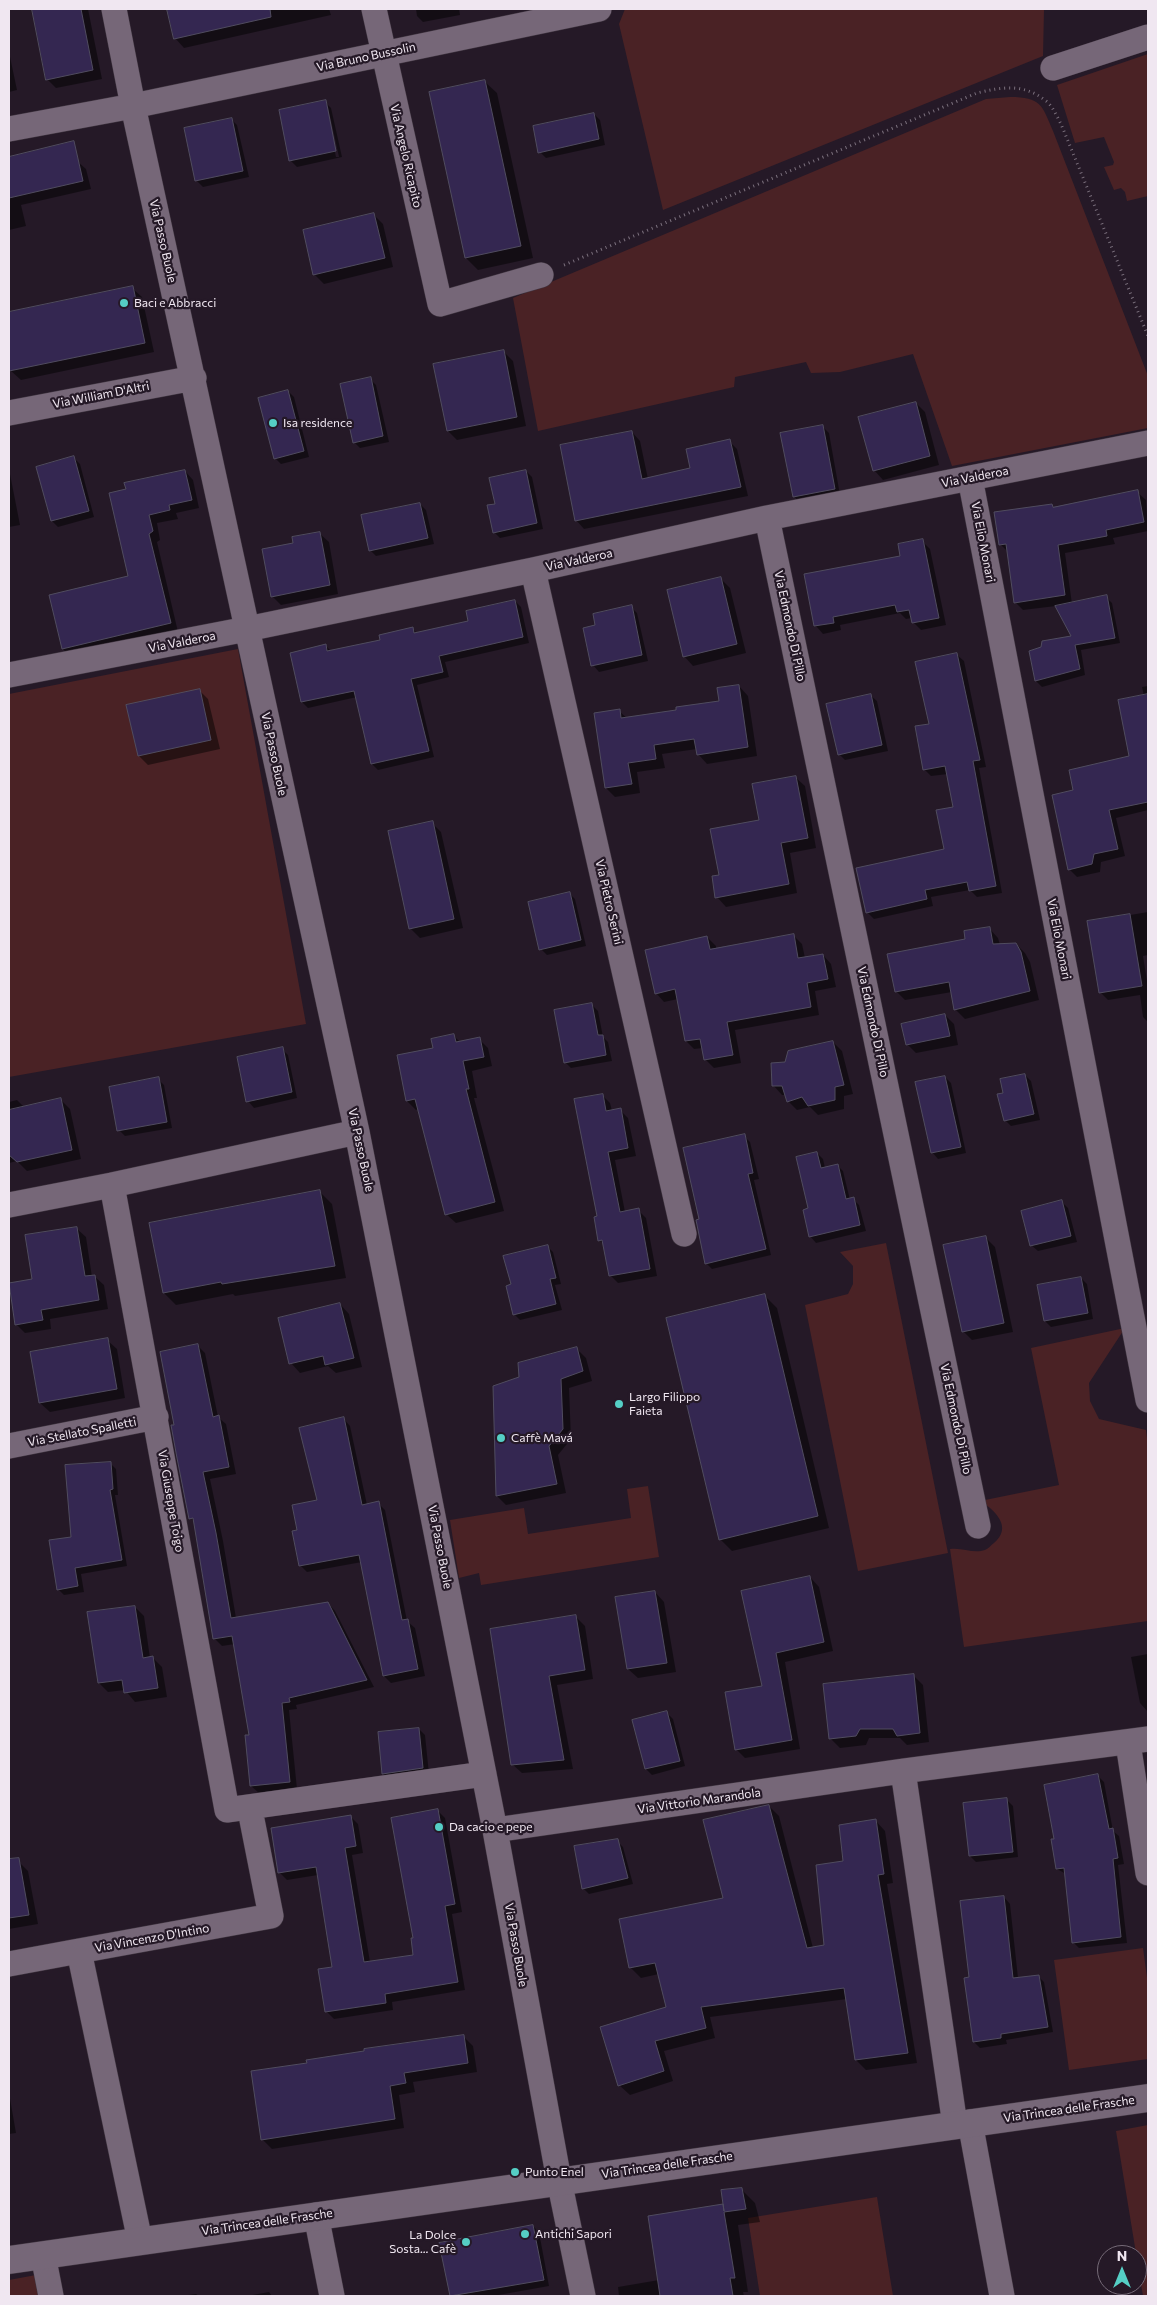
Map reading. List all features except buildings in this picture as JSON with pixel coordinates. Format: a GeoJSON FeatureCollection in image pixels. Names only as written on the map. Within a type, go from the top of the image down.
{"type":"FeatureCollection","features":[{"type":"Feature","properties":{"kind":"street","name":"Via Passo Buole"},"geometry":{"type":"LineString","coordinates":[[114,9],[133,106],[194,378],[357,1132],[495,1830],[583,2296]]}},
{"type":"Feature","properties":{"kind":"street","name":"Via Angelo Ricapito"},"geometry":{"type":"LineString","coordinates":[[374,9],[440,304],[541,275]]}},
{"type":"Feature","properties":{"kind":"street","name":"Via Bruno Bussolin"},"geometry":{"type":"LineString","coordinates":[[9,129],[133,106],[599,9]]}},
{"type":"Feature","properties":{"kind":"street"},"geometry":{"type":"LineString","coordinates":[[1053,68],[1148,37]]}},
{"type":"Feature","properties":{"kind":"street","name":"Via William D'Altri"},"geometry":{"type":"LineString","coordinates":[[9,413],[194,378]]}},
{"type":"Feature","properties":{"kind":"street","name":"Via Valderoa"},"geometry":{"type":"LineString","coordinates":[[9,675],[247,629],[534,570],[767,518],[1148,443]]}},
{"type":"Feature","properties":{"kind":"street","name":"Via Elio Monari"},"geometry":{"type":"LineString","coordinates":[[970,478],[1148,1400]]}},
{"type":"Feature","properties":{"kind":"street","name":"Via Edmondo Di Pillo"},"geometry":{"type":"LineString","coordinates":[[767,518],[978,1526]]}},
{"type":"Feature","properties":{"kind":"street","name":"Via Pietro Serini"},"geometry":{"type":"LineString","coordinates":[[534,570],[684,1234]]}},
{"type":"Feature","properties":{"kind":"street"},"geometry":{"type":"LineString","coordinates":[[9,1205],[112,1185],[357,1132]]}},
{"type":"Feature","properties":{"kind":"street","name":"Via Giuseppe Toigo"},"geometry":{"type":"LineString","coordinates":[[112,1185],[227,1810],[484,1774]]}},
{"type":"Feature","properties":{"kind":"street","name":"Via Stellato Spalletti"},"geometry":{"type":"LineString","coordinates":[[9,1446],[156,1418]]}},
{"type":"Feature","properties":{"kind":"street"},"geometry":{"type":"LineString","coordinates":[[1138,1741],[1148,1873]]}},
{"type":"Feature","properties":{"kind":"street","name":"Via Vittorio Marandola"},"geometry":{"type":"LineString","coordinates":[[495,1830],[903,1771],[1138,1741]]}},
{"type":"Feature","properties":{"kind":"street"},"geometry":{"type":"LineString","coordinates":[[903,1771],[963,2124],[1002,2296]]}},
{"type":"Feature","properties":{"kind":"street","name":"Via Vincenzo D'Intino"},"geometry":{"type":"LineString","coordinates":[[140,2241],[79,1951],[271,1916],[252,1820]]}},
{"type":"Feature","properties":{"kind":"street"},"geometry":{"type":"LineString","coordinates":[[9,1964],[79,1951]]}},
{"type":"Feature","properties":{"kind":"street","name":"Via Trincea delle Frasche"},"geometry":{"type":"LineString","coordinates":[[9,2260],[560,2180],[1148,2098]]}},
{"type":"Feature","properties":{"kind":"street"},"geometry":{"type":"LineString","coordinates":[[316,2215],[332,2296]]}},
{"type":"Feature","properties":{"kind":"street"},"geometry":{"type":"LineString","coordinates":[[43,2255],[52,2296]]}},
{"type":"Feature","properties":{"kind":"path"},"geometry":{"type":"LineString","coordinates":[[541,275],[977,92],[1004,86],[1026,90],[1048,101],[1061,124],[1148,336]]}},
{"type":"Feature","properties":{"kind":"shaded area"},"geometry":{"type":"Polygon","coordinates":[[[625,9],[1044,9],[1043,56],[663,210],[619,24],[625,9]]]}},
{"type":"Feature","properties":{"kind":"shaded area"},"geometry":{"type":"Polygon","coordinates":[[[1148,54],[1148,196],[1127,201],[1125,192],[1121,188],[1114,190],[1104,167],[1113,165],[1114,162],[1104,137],[1075,143],[1057,85],[1148,54]]]}},
{"type":"Feature","properties":{"kind":"shaded area"},"geometry":{"type":"Polygon","coordinates":[[[1020,97],[1039,104],[1053,131],[1148,376],[1148,428],[952,466],[913,354],[840,372],[811,373],[806,362],[735,377],[734,387],[538,431],[513,298],[986,99],[1020,97]]]}},
{"type":"Feature","properties":{"kind":"shaded area"},"geometry":{"type":"Polygon","coordinates":[[[238,649],[306,1024],[9,1077],[9,694],[238,649]]]}},
{"type":"Feature","properties":{"kind":"shaded area"},"geometry":{"type":"Polygon","coordinates":[[[886,1243],[948,1553],[858,1571],[805,1305],[848,1294],[853,1284],[853,1266],[840,1252],[886,1243]]]}},
{"type":"Feature","properties":{"kind":"shaded area"},"geometry":{"type":"Polygon","coordinates":[[[1125,1328],[1089,1383],[1090,1401],[1099,1419],[1146,1430],[1148,1447],[1148,1621],[964,1647],[950,1549],[981,1551],[987,1549],[999,1537],[1002,1531],[1000,1519],[980,1501],[1059,1485],[1031,1348],[1125,1328]]]}},
{"type":"Feature","properties":{"kind":"shaded area"},"geometry":{"type":"Polygon","coordinates":[[[648,1486],[659,1557],[481,1585],[479,1573],[459,1578],[450,1520],[524,1508],[528,1534],[631,1518],[627,1489],[648,1486]]]}},
{"type":"Feature","properties":{"kind":"shaded area"},"geometry":{"type":"Polygon","coordinates":[[[1143,1948],[1148,1985],[1148,2059],[1069,2070],[1054,1960],[1143,1948]]]}},
{"type":"Feature","properties":{"kind":"shaded area"},"geometry":{"type":"Polygon","coordinates":[[[1148,2125],[1148,2296],[1143,2295],[1147,2295],[1147,2245],[1135,2245],[1116,2131],[1148,2125]]]}},
{"type":"Feature","properties":{"kind":"shaded area"},"geometry":{"type":"Polygon","coordinates":[[[877,2197],[893,2296],[760,2296],[748,2218],[877,2197]]]}},
{"type":"Feature","properties":{"kind":"shaded area"},"geometry":{"type":"Polygon","coordinates":[[[36,2275],[39,2296],[9,2296],[9,2280],[36,2275]]]}},
{"type":"Feature","properties":{"kind":"place","name":"Baci e Abbracci"},"geometry":{"type":"Point","coordinates":[124,303]}},
{"type":"Feature","properties":{"kind":"place","name":"Isa residence"},"geometry":{"type":"Point","coordinates":[273,423]}},
{"type":"Feature","properties":{"kind":"place","name":"Largo Filippo Faieta"},"geometry":{"type":"Point","coordinates":[619,1404]}},
{"type":"Feature","properties":{"kind":"place","name":"Caffè Mavá"},"geometry":{"type":"Point","coordinates":[501,1438]}},
{"type":"Feature","properties":{"kind":"place","name":"Da cacio e pepe"},"geometry":{"type":"Point","coordinates":[439,1827]}},
{"type":"Feature","properties":{"kind":"place","name":"Punto Enel"},"geometry":{"type":"Point","coordinates":[515,2172]}},
{"type":"Feature","properties":{"kind":"place","name":"Antichi Sapori"},"geometry":{"type":"Point","coordinates":[525,2234]}},
{"type":"Feature","properties":{"kind":"place","name":"La Dolce Sosta... Cafè"},"geometry":{"type":"Point","coordinates":[466,2242]}}]}
